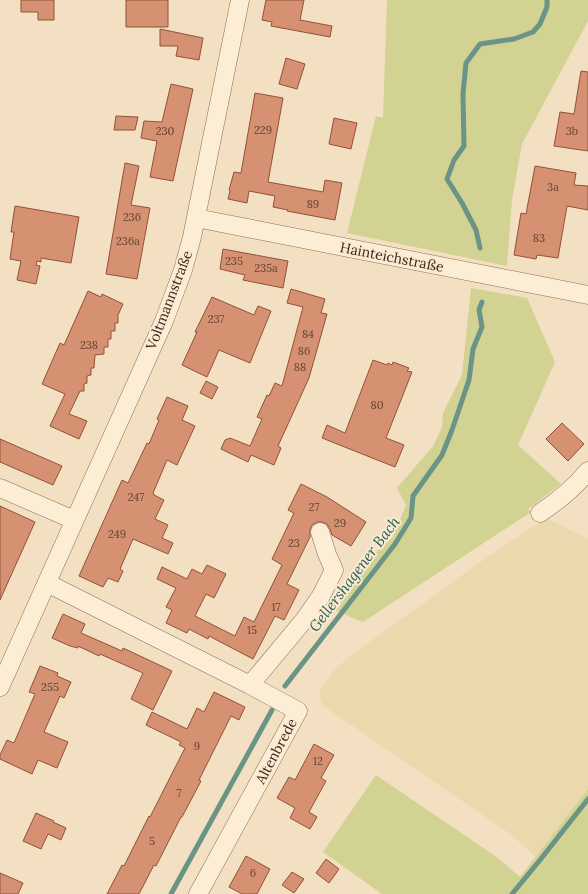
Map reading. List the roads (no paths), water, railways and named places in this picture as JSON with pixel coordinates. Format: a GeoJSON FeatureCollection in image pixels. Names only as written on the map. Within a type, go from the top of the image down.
{"type":"FeatureCollection","features":[{"type":"Feature","properties":{"kind":"street","name":"Voltmannstraße"},"geometry":{"type":"LineString","coordinates":[[0,687],[164,321],[187,258],[240,0]]}},
{"type":"Feature","properties":{"kind":"street","name":"Hainteichstraße"},"geometry":{"type":"LineString","coordinates":[[196,218],[588,295]]}},
{"type":"Feature","properties":{"kind":"street"},"geometry":{"type":"LineString","coordinates":[[540,513],[559,500],[588,471]]}},
{"type":"Feature","properties":{"kind":"street"},"geometry":{"type":"LineString","coordinates":[[0,488],[74,520]]}},
{"type":"Feature","properties":{"kind":"street"},"geometry":{"type":"LineString","coordinates":[[47,582],[250,685],[305,619],[321,596],[334,570],[320,532]]}},
{"type":"Feature","properties":{"kind":"street","name":"Altenbrede"},"geometry":{"type":"LineString","coordinates":[[198,894],[298,711],[250,685]]}},
{"type":"Feature","properties":{"kind":"waterway","name":"Gellershagener Bach"},"geometry":{"type":"LineString","coordinates":[[480,248],[476,230],[447,179],[454,160],[464,146],[463,94],[466,63],[480,44],[514,39],[533,32],[540,24],[547,7],[547,0]]}},
{"type":"Feature","properties":{"kind":"waterway","name":"Gellershagener Bach"},"geometry":{"type":"LineString","coordinates":[[285,686],[395,544],[411,518],[413,496],[442,455],[469,380],[473,349],[482,327],[479,310],[482,302]]}},
{"type":"Feature","properties":{"kind":"waterway","name":"Gellershagener Bach"},"geometry":{"type":"LineString","coordinates":[[171,894],[272,710]]}},
{"type":"Feature","properties":{"kind":"waterway"},"geometry":{"type":"LineString","coordinates":[[512,894],[588,799]]}}]}
